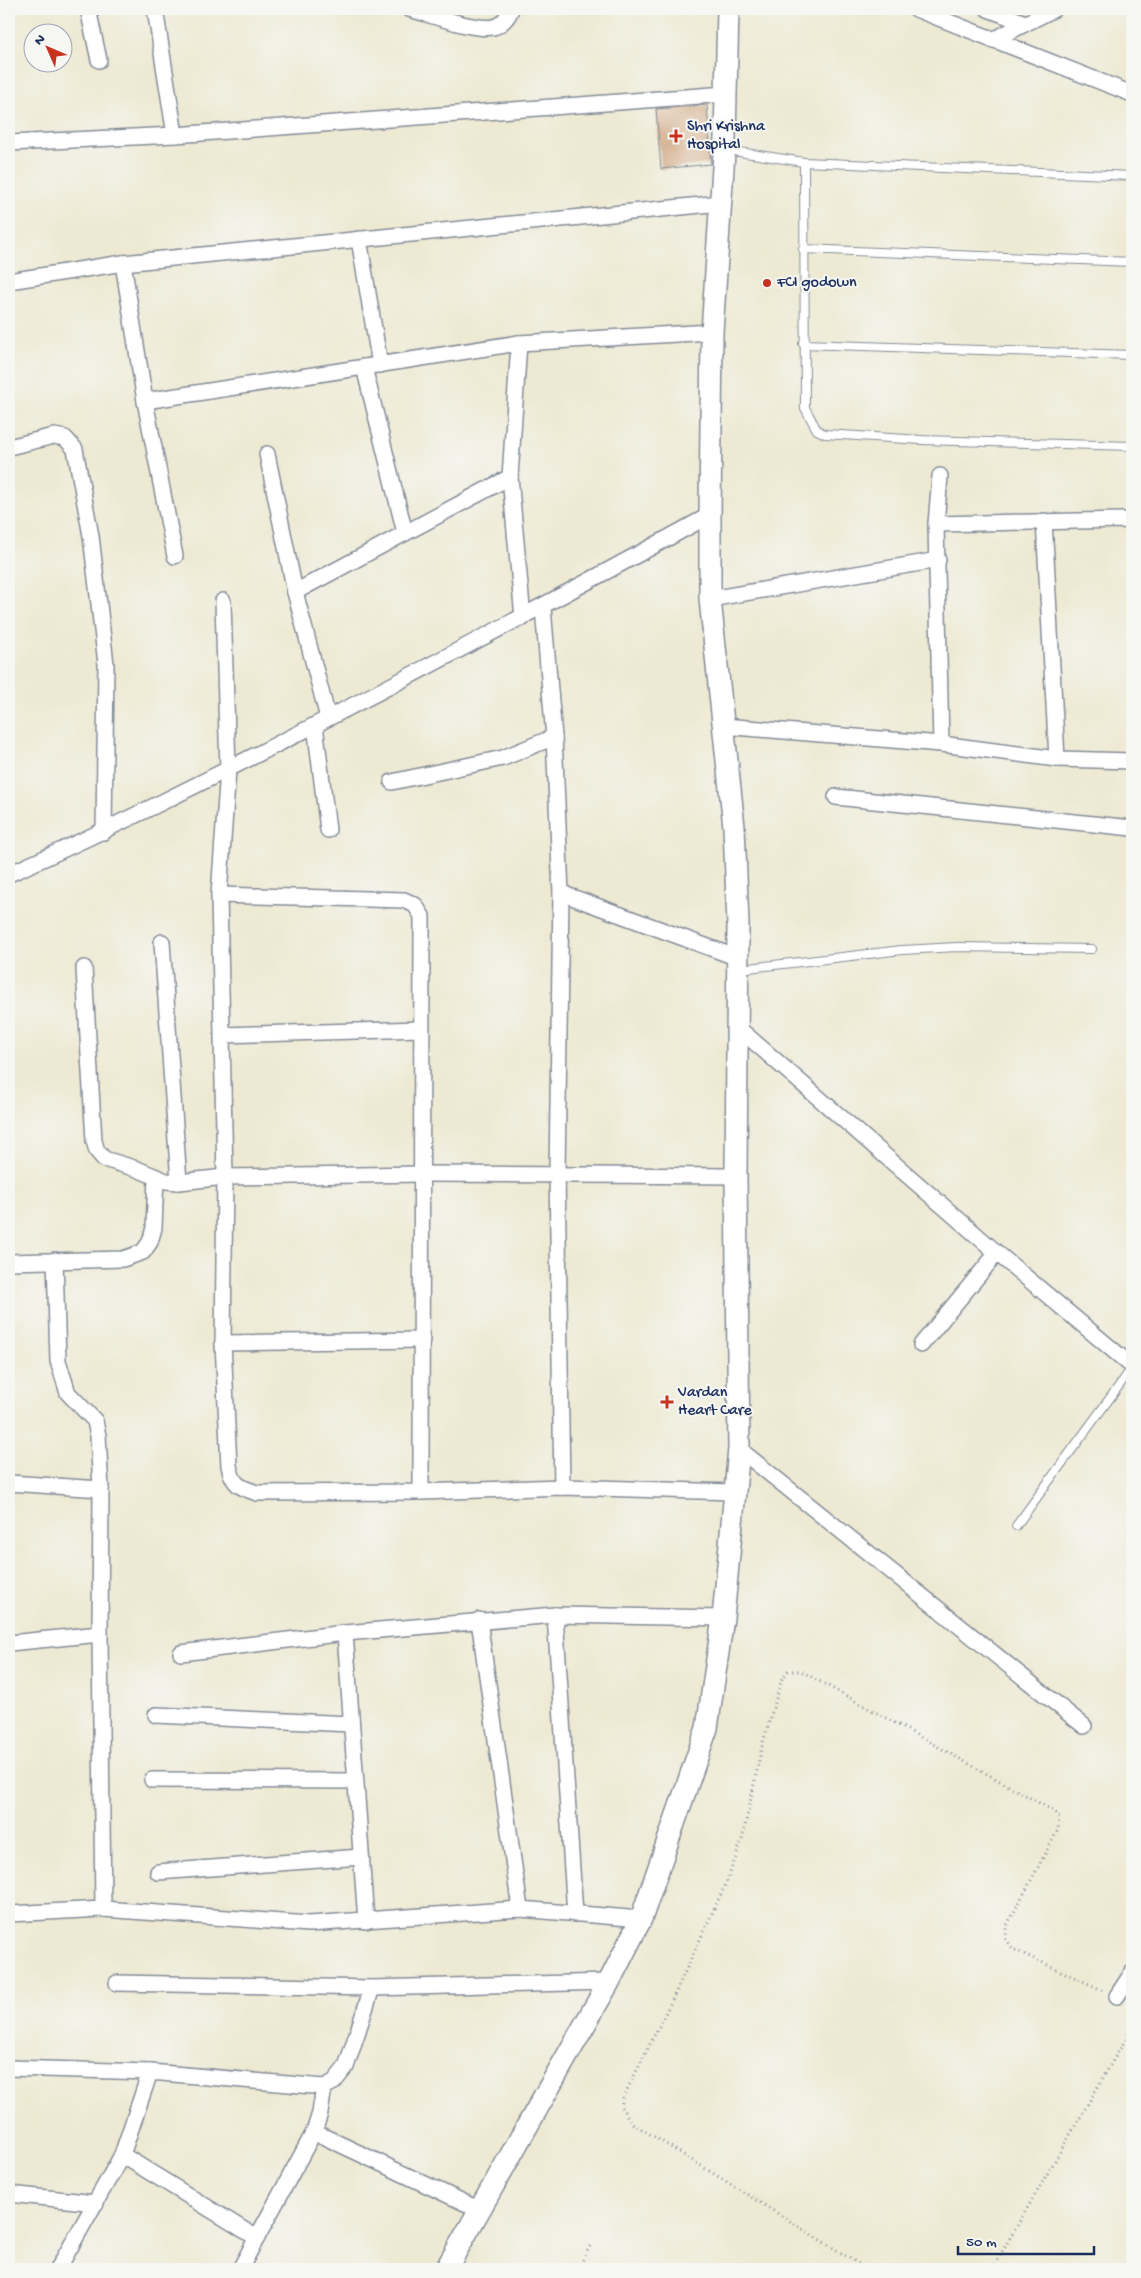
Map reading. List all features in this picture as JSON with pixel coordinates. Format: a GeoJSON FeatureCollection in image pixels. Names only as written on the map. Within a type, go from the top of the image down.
{"type":"FeatureCollection","features":[{"type":"Feature","properties":{"kind":"street"},"geometry":{"type":"LineString","coordinates":[[88,9],[99,60]]}},
{"type":"Feature","properties":{"kind":"street"},"geometry":{"type":"LineString","coordinates":[[155,9],[174,136]]}},
{"type":"Feature","properties":{"kind":"street"},"geometry":{"type":"LineString","coordinates":[[409,9],[479,28],[495,27],[509,16],[511,9]]}},
{"type":"Feature","properties":{"kind":"street"},"geometry":{"type":"LineString","coordinates":[[446,2269],[609,1982],[641,1919],[707,1728],[723,1618],[739,1448],[736,1176],[738,964],[734,827],[710,599],[710,515],[712,332],[724,150],[728,9]]}},
{"type":"Feature","properties":{"kind":"street"},"geometry":{"type":"LineString","coordinates":[[916,9],[1132,94]]}},
{"type":"Feature","properties":{"kind":"street"},"geometry":{"type":"LineString","coordinates":[[988,9],[1025,23]]}},
{"type":"Feature","properties":{"kind":"street"},"geometry":{"type":"LineString","coordinates":[[994,40],[1054,9]]}},
{"type":"Feature","properties":{"kind":"street"},"geometry":{"type":"LineString","coordinates":[[9,143],[174,136],[726,94]]}},
{"type":"Feature","properties":{"kind":"street"},"geometry":{"type":"LineString","coordinates":[[9,281],[123,263],[721,203]]}},
{"type":"Feature","properties":{"kind":"street"},"geometry":{"type":"LineString","coordinates":[[359,239],[380,364]]}},
{"type":"Feature","properties":{"kind":"street"},"geometry":{"type":"LineString","coordinates":[[123,263],[145,401],[175,556]]}},
{"type":"Feature","properties":{"kind":"street"},"geometry":{"type":"LineString","coordinates":[[145,401],[519,343],[712,332]]}},
{"type":"Feature","properties":{"kind":"street"},"geometry":{"type":"LineString","coordinates":[[519,343],[510,477],[523,618]]}},
{"type":"Feature","properties":{"kind":"street"},"geometry":{"type":"LineString","coordinates":[[364,367],[405,533]]}},
{"type":"Feature","properties":{"kind":"street"},"geometry":{"type":"LineString","coordinates":[[9,447],[54,436],[65,438],[75,449],[91,536],[106,664],[104,832]]}},
{"type":"Feature","properties":{"kind":"street"},"geometry":{"type":"LineString","coordinates":[[267,454],[321,722],[328,830]]}},
{"type":"Feature","properties":{"kind":"street"},"geometry":{"type":"LineString","coordinates":[[940,476],[936,524],[941,744]]}},
{"type":"Feature","properties":{"kind":"street"},"geometry":{"type":"LineString","coordinates":[[295,592],[510,477]]}},
{"type":"Feature","properties":{"kind":"street"},"geometry":{"type":"LineString","coordinates":[[9,874],[104,832],[228,770],[543,608],[710,515]]}},
{"type":"Feature","properties":{"kind":"street"},"geometry":{"type":"LineString","coordinates":[[936,524],[1123,520],[1132,522]]}},
{"type":"Feature","properties":{"kind":"street"},"geometry":{"type":"LineString","coordinates":[[1044,521],[1057,759]]}},
{"type":"Feature","properties":{"kind":"street"},"geometry":{"type":"LineString","coordinates":[[710,599],[938,560]]}},
{"type":"Feature","properties":{"kind":"street"},"geometry":{"type":"LineString","coordinates":[[223,601],[228,770],[219,895],[225,1177],[223,1343],[229,1466],[232,1479],[242,1488],[257,1493],[421,1492],[562,1487],[734,1492]]}},
{"type":"Feature","properties":{"kind":"street"},"geometry":{"type":"LineString","coordinates":[[543,608],[554,737],[561,893],[557,1173],[562,1487]]}},
{"type":"Feature","properties":{"kind":"street"},"geometry":{"type":"LineString","coordinates":[[723,726],[941,744],[1057,759],[1132,761]]}},
{"type":"Feature","properties":{"kind":"street"},"geometry":{"type":"LineString","coordinates":[[392,782],[503,758],[554,737]]}},
{"type":"Feature","properties":{"kind":"street"},"geometry":{"type":"LineString","coordinates":[[836,797],[1132,828]]}},
{"type":"Feature","properties":{"kind":"street"},"geometry":{"type":"LineString","coordinates":[[561,893],[738,964]]}},
{"type":"Feature","properties":{"kind":"street"},"geometry":{"type":"LineString","coordinates":[[219,895],[404,900],[415,905],[422,916],[424,930],[421,1029],[423,1174],[421,1492]]}},
{"type":"Feature","properties":{"kind":"street"},"geometry":{"type":"LineString","coordinates":[[162,942],[179,1182]]}},
{"type":"Feature","properties":{"kind":"street"},"geometry":{"type":"LineString","coordinates":[[84,968],[94,1141],[97,1151],[104,1159],[138,1169],[156,1178],[179,1182],[225,1177],[423,1174],[557,1173],[736,1176]]}},
{"type":"Feature","properties":{"kind":"street"},"geometry":{"type":"LineString","coordinates":[[737,1027],[996,1253],[1132,1367]]}},
{"type":"Feature","properties":{"kind":"street"},"geometry":{"type":"LineString","coordinates":[[223,1035],[421,1029]]}},
{"type":"Feature","properties":{"kind":"street"},"geometry":{"type":"LineString","coordinates":[[9,1262],[123,1259],[143,1252],[150,1242],[154,1228],[156,1178]]}},
{"type":"Feature","properties":{"kind":"street"},"geometry":{"type":"LineString","coordinates":[[921,1345],[996,1253]]}},
{"type":"Feature","properties":{"kind":"street"},"geometry":{"type":"LineString","coordinates":[[56,1260],[58,1361],[68,1393],[85,1409],[94,1421],[98,1436],[101,1489],[100,1634],[103,1909]]}},
{"type":"Feature","properties":{"kind":"street"},"geometry":{"type":"LineString","coordinates":[[223,1343],[422,1340]]}},
{"type":"Feature","properties":{"kind":"street"},"geometry":{"type":"LineString","coordinates":[[739,1448],[1084,1726]]}},
{"type":"Feature","properties":{"kind":"street"},"geometry":{"type":"LineString","coordinates":[[9,1483],[101,1489]]}},
{"type":"Feature","properties":{"kind":"street"},"geometry":{"type":"LineString","coordinates":[[181,1654],[345,1633],[479,1620],[555,1615],[723,1618]]}},
{"type":"Feature","properties":{"kind":"street"},"geometry":{"type":"LineString","coordinates":[[555,1615],[575,1914]]}},
{"type":"Feature","properties":{"kind":"street"},"geometry":{"type":"LineString","coordinates":[[479,1620],[520,1909]]}},
{"type":"Feature","properties":{"kind":"street"},"geometry":{"type":"LineString","coordinates":[[345,1633],[366,1921]]}},
{"type":"Feature","properties":{"kind":"street"},"geometry":{"type":"LineString","coordinates":[[9,1643],[100,1634]]}},
{"type":"Feature","properties":{"kind":"street"},"geometry":{"type":"LineString","coordinates":[[156,1715],[351,1724]]}},
{"type":"Feature","properties":{"kind":"street"},"geometry":{"type":"LineString","coordinates":[[152,1780],[355,1781]]}},
{"type":"Feature","properties":{"kind":"street"},"geometry":{"type":"LineString","coordinates":[[158,1872],[361,1857]]}},
{"type":"Feature","properties":{"kind":"street"},"geometry":{"type":"LineString","coordinates":[[9,1914],[103,1909],[309,1924],[520,1909],[641,1919]]}},
{"type":"Feature","properties":{"kind":"street"},"geometry":{"type":"LineString","coordinates":[[1117,1996],[1132,1973]]}},
{"type":"Feature","properties":{"kind":"street"},"geometry":{"type":"LineString","coordinates":[[117,1983],[372,1988],[609,1982]]}},
{"type":"Feature","properties":{"kind":"street"},"geometry":{"type":"LineString","coordinates":[[9,2068],[150,2072],[324,2087],[334,2082],[346,2067],[372,1988]]}},
{"type":"Feature","properties":{"kind":"street"},"geometry":{"type":"LineString","coordinates":[[58,2269],[122,2155],[150,2072]]}},
{"type":"Feature","properties":{"kind":"street"},"geometry":{"type":"LineString","coordinates":[[240,2269],[314,2132],[320,2113],[324,2087]]}},
{"type":"Feature","properties":{"kind":"street"},"geometry":{"type":"LineString","coordinates":[[314,2132],[480,2210]]}},
{"type":"Feature","properties":{"kind":"street"},"geometry":{"type":"LineString","coordinates":[[122,2155],[257,2238]]}},
{"type":"Feature","properties":{"kind":"street"},"geometry":{"type":"LineString","coordinates":[[9,2194],[96,2203]]}},
{"type":"Feature","properties":{"kind":"lane"},"geometry":{"type":"LineString","coordinates":[[724,150],[804,162],[1132,176]]}},
{"type":"Feature","properties":{"kind":"lane"},"geometry":{"type":"LineString","coordinates":[[804,162],[803,344],[805,408],[817,430],[825,434],[931,440],[1132,446]]}},
{"type":"Feature","properties":{"kind":"lane"},"geometry":{"type":"LineString","coordinates":[[804,249],[1132,262]]}},
{"type":"Feature","properties":{"kind":"lane"},"geometry":{"type":"LineString","coordinates":[[803,344],[1132,355]]}},
{"type":"Feature","properties":{"kind":"lane"},"geometry":{"type":"LineString","coordinates":[[738,964],[957,947],[1092,949]]}},
{"type":"Feature","properties":{"kind":"lane"},"geometry":{"type":"LineString","coordinates":[[1016,1526],[1132,1367]]}},
{"type":"Feature","properties":{"kind":"path"},"geometry":{"type":"LineString","coordinates":[[867,2269],[632,2123],[621,2107],[623,2098],[672,2000],[727,1881],[742,1840],[763,1742],[782,1679],[788,1671],[794,1669],[800,1671],[1054,1811],[1059,1818],[1058,1830],[1006,1927],[1006,1939],[1013,1949],[1117,1996]]}},
{"type":"Feature","properties":{"kind":"path"},"geometry":{"type":"LineString","coordinates":[[992,2269],[1132,2028]]}},
{"type":"Feature","properties":{"kind":"path"},"geometry":{"type":"LineString","coordinates":[[578,2269],[590,2246]]}},
{"type":"Feature","properties":{"kind":"building"},"geometry":{"type":"Polygon","coordinates":[[[707,105],[711,164],[661,169],[656,109],[707,105]]]}},
{"type":"Feature","properties":{"kind":"place","name":"Shri Krishna Hospital"},"geometry":{"type":"Point","coordinates":[676,136]}},
{"type":"Feature","properties":{"kind":"place","name":"FCI godown"},"geometry":{"type":"Point","coordinates":[767,283]}},
{"type":"Feature","properties":{"kind":"place","name":"Vardan Heart Care"},"geometry":{"type":"Point","coordinates":[667,1402]}}]}
